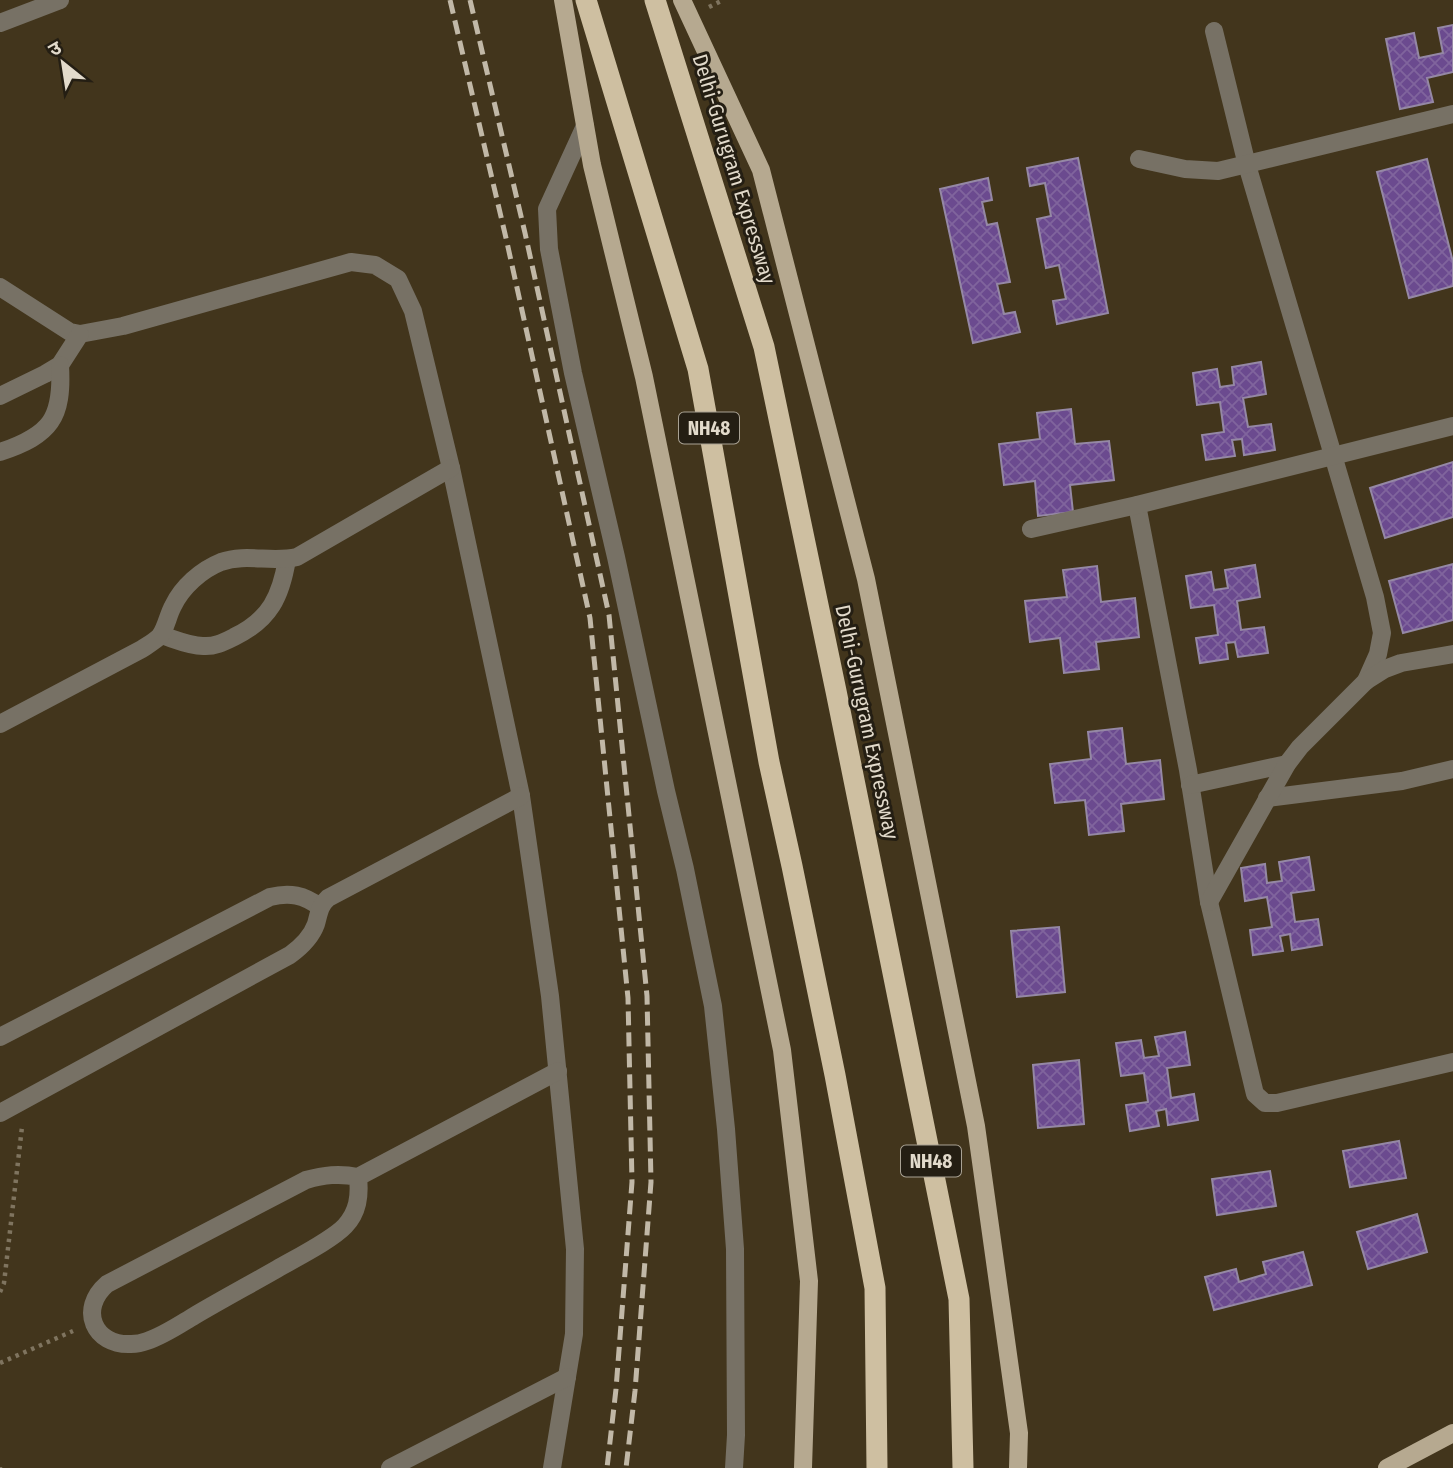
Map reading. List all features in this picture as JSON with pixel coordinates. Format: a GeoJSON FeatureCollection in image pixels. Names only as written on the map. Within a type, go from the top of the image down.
{"type":"FeatureCollection","features":[{"type":"Feature","properties":{"kind":"highway","name":"NH48"},"geometry":{"type":"LineString","coordinates":[[586,0],[698,369],[769,762],[835,1075],[875,1288],[877,1468]]}},
{"type":"Feature","properties":{"kind":"highway","name":"Delhi-Gurugram Expressway"},"geometry":{"type":"LineString","coordinates":[[655,0],[764,347],[959,1299],[963,1468]]}},
{"type":"Feature","properties":{"kind":"main road"},"geometry":{"type":"LineString","coordinates":[[563,0],[592,165],[644,377],[782,1050],[808,1281],[803,1468]]}},
{"type":"Feature","properties":{"kind":"main road"},"geometry":{"type":"LineString","coordinates":[[682,0],[761,170],[866,579],[975,1126],[1019,1433],[1018,1468]]}},
{"type":"Feature","properties":{"kind":"main road"},"geometry":{"type":"LineString","coordinates":[[1387,1468],[1453,1433]]}},
{"type":"Feature","properties":{"kind":"street"},"geometry":{"type":"LineString","coordinates":[[0,23],[60,0]]}},
{"type":"Feature","properties":{"kind":"street"},"geometry":{"type":"LineString","coordinates":[[1214,31],[1247,165],[1375,597],[1382,633],[1378,654],[1366,681]]}},
{"type":"Feature","properties":{"kind":"street"},"geometry":{"type":"LineString","coordinates":[[1139,159],[1200,171],[1218,171],[1453,114]]}},
{"type":"Feature","properties":{"kind":"street"},"geometry":{"type":"LineString","coordinates":[[585,126],[547,209],[549,249],[573,373],[616,557],[713,1006],[735,1249],[734,1468]]}},
{"type":"Feature","properties":{"kind":"street"},"geometry":{"type":"LineString","coordinates":[[0,287],[70,332],[80,334],[123,326],[351,262],[375,265],[398,279],[413,311],[451,468],[521,796],[548,983],[575,1250],[573,1334],[552,1468]]}},
{"type":"Feature","properties":{"kind":"street"},"geometry":{"type":"LineString","coordinates":[[0,396],[60,365],[80,334]]}},
{"type":"Feature","properties":{"kind":"street"},"geometry":{"type":"LineString","coordinates":[[0,452],[19,445],[38,433],[55,416],[61,387],[60,365]]}},
{"type":"Feature","properties":{"kind":"street"},"geometry":{"type":"LineString","coordinates":[[1031,529],[1453,426]]}},
{"type":"Feature","properties":{"kind":"street"},"geometry":{"type":"LineString","coordinates":[[0,724],[142,649],[161,635],[180,594],[207,569],[237,558],[297,557],[451,468]]}},
{"type":"Feature","properties":{"kind":"street"},"geometry":{"type":"LineString","coordinates":[[1137,505],[1190,785],[1209,902],[1255,1094],[1265,1103],[1277,1102],[1453,1062]]}},
{"type":"Feature","properties":{"kind":"street"},"geometry":{"type":"LineString","coordinates":[[161,635],[205,647],[218,645],[240,635],[255,625],[269,610],[283,584],[287,559]]}},
{"type":"Feature","properties":{"kind":"street"},"geometry":{"type":"LineString","coordinates":[[1209,902],[1267,798],[1300,747],[1366,681],[1385,669],[1401,663],[1453,654]]}},
{"type":"Feature","properties":{"kind":"street"},"geometry":{"type":"LineString","coordinates":[[1190,785],[1287,764]]}},
{"type":"Feature","properties":{"kind":"street"},"geometry":{"type":"LineString","coordinates":[[1267,798],[1402,780],[1453,769]]}},
{"type":"Feature","properties":{"kind":"street"},"geometry":{"type":"LineString","coordinates":[[0,1113],[290,955],[307,941],[313,932],[323,902],[335,893],[521,796]]}},
{"type":"Feature","properties":{"kind":"street"},"geometry":{"type":"LineString","coordinates":[[0,1037],[270,897],[281,894],[305,897],[320,908]]}},
{"type":"Feature","properties":{"kind":"street"},"geometry":{"type":"LineString","coordinates":[[358,1177],[356,1208],[343,1228],[296,1258],[169,1330],[146,1341],[119,1343],[106,1337],[92,1323],[91,1309],[95,1297],[107,1284],[306,1180],[331,1174],[358,1177],[558,1071]]}},
{"type":"Feature","properties":{"kind":"street"},"geometry":{"type":"LineString","coordinates":[[390,1468],[567,1377]]}},
{"type":"Feature","properties":{"kind":"path"},"geometry":{"type":"LineString","coordinates":[[0,1292],[4,1283],[26,1098]]}},
{"type":"Feature","properties":{"kind":"path"},"geometry":{"type":"LineString","coordinates":[[0,1363],[92,1323]]}},
{"type":"Feature","properties":{"kind":"building"},"geometry":{"type":"Polygon","coordinates":[[[1453,25],[1453,72],[1427,78],[1433,102],[1400,109],[1386,39],[1414,33],[1419,58],[1443,53],[1438,28],[1453,25]]]}},
{"type":"Feature","properties":{"kind":"building"},"geometry":{"type":"Polygon","coordinates":[[[1078,158],[1108,313],[1057,324],[1053,301],[1066,299],[1059,265],[1046,268],[1037,219],[1051,216],[1045,183],[1030,186],[1027,168],[1078,158]]]}},
{"type":"Feature","properties":{"kind":"building"},"geometry":{"type":"Polygon","coordinates":[[[1427,159],[1453,262],[1453,286],[1409,298],[1377,172],[1427,159]]]}},
{"type":"Feature","properties":{"kind":"building"},"geometry":{"type":"Polygon","coordinates":[[[988,178],[992,200],[982,202],[987,225],[997,223],[1010,282],[997,284],[1004,314],[1015,312],[1020,332],[973,343],[940,189],[988,178]]]}},
{"type":"Feature","properties":{"kind":"building"},"geometry":{"type":"Polygon","coordinates":[[[1261,362],[1266,394],[1243,398],[1248,427],[1271,424],[1275,450],[1244,455],[1242,439],[1232,440],[1235,456],[1206,460],[1202,435],[1224,432],[1220,402],[1197,405],[1193,373],[1217,369],[1220,387],[1234,385],[1232,367],[1261,362]]]}},
{"type":"Feature","properties":{"kind":"building"},"geometry":{"type":"Polygon","coordinates":[[[1071,409],[1075,444],[1109,441],[1114,480],[1070,485],[1073,512],[1038,516],[1035,481],[1004,485],[999,444],[1040,439],[1037,413],[1071,409]]]}},
{"type":"Feature","properties":{"kind":"building"},"geometry":{"type":"Polygon","coordinates":[[[1453,462],[1453,517],[1385,538],[1370,488],[1453,462]]]}},
{"type":"Feature","properties":{"kind":"building"},"geometry":{"type":"Polygon","coordinates":[[[1453,564],[1453,620],[1403,633],[1389,581],[1453,564]]]}},
{"type":"Feature","properties":{"kind":"building"},"geometry":{"type":"Polygon","coordinates":[[[1255,565],[1260,597],[1237,601],[1241,630],[1264,627],[1268,653],[1238,657],[1235,642],[1226,643],[1228,659],[1200,663],[1196,638],[1218,635],[1214,605],[1191,608],[1186,576],[1211,572],[1214,590],[1228,588],[1225,570],[1255,565]]]}},
{"type":"Feature","properties":{"kind":"building"},"geometry":{"type":"Polygon","coordinates":[[[1097,566],[1101,602],[1135,598],[1139,637],[1096,642],[1099,669],[1064,673],[1060,638],[1030,642],[1025,601],[1067,597],[1063,570],[1097,566]]]}},
{"type":"Feature","properties":{"kind":"building"},"geometry":{"type":"Polygon","coordinates":[[[1122,728],[1126,764],[1160,760],[1164,799],[1121,804],[1124,831],[1089,835],[1085,800],[1055,803],[1050,764],[1091,759],[1088,732],[1122,728]]]}},
{"type":"Feature","properties":{"kind":"building"},"geometry":{"type":"Polygon","coordinates":[[[1309,857],[1314,890],[1291,893],[1295,922],[1318,919],[1322,945],[1292,950],[1290,934],[1280,936],[1283,951],[1253,955],[1250,930],[1272,927],[1267,897],[1245,901],[1241,868],[1265,864],[1267,883],[1282,881],[1279,862],[1309,857]]]}},
{"type":"Feature","properties":{"kind":"building"},"geometry":{"type":"Polygon","coordinates":[[[1059,927],[1065,992],[1017,997],[1011,931],[1059,927]]]}},
{"type":"Feature","properties":{"kind":"building"},"geometry":{"type":"Polygon","coordinates":[[[1185,1032],[1190,1065],[1167,1068],[1171,1098],[1194,1094],[1198,1120],[1168,1125],[1166,1109],[1156,1111],[1159,1126],[1130,1131],[1126,1105],[1148,1102],[1144,1073],[1121,1076],[1116,1043],[1141,1040],[1144,1058],[1159,1056],[1155,1037],[1185,1032]]]}},
{"type":"Feature","properties":{"kind":"building"},"geometry":{"type":"Polygon","coordinates":[[[1079,1060],[1084,1124],[1038,1128],[1033,1065],[1079,1060]]]}},
{"type":"Feature","properties":{"kind":"building"},"geometry":{"type":"Polygon","coordinates":[[[1399,1141],[1406,1178],[1350,1187],[1343,1151],[1399,1141]]]}},
{"type":"Feature","properties":{"kind":"building"},"geometry":{"type":"Polygon","coordinates":[[[1270,1171],[1276,1206],[1217,1215],[1212,1179],[1270,1171]]]}},
{"type":"Feature","properties":{"kind":"building"},"geometry":{"type":"Polygon","coordinates":[[[1417,1214],[1427,1252],[1368,1269],[1357,1232],[1417,1214]]]}},
{"type":"Feature","properties":{"kind":"building"},"geometry":{"type":"Polygon","coordinates":[[[1303,1252],[1312,1285],[1214,1310],[1205,1277],[1236,1269],[1239,1282],[1266,1274],[1263,1262],[1303,1252]]]}},
{"type":"Feature","properties":{"kind":"railway"},"geometry":{"type":"LineString","coordinates":[[450,0],[590,618],[628,998],[632,1182],[607,1468]]}},
{"type":"Feature","properties":{"kind":"railway"},"geometry":{"type":"LineString","coordinates":[[470,0],[525,233],[609,615],[647,996],[651,1182],[635,1391],[626,1468]]}}]}
